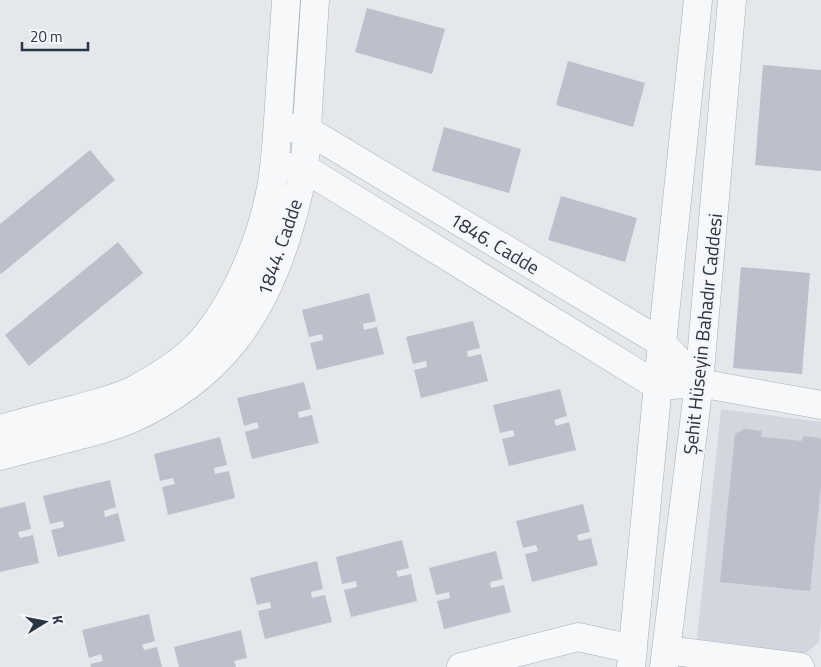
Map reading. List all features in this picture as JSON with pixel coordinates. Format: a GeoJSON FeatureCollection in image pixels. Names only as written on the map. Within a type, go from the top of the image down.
{"type":"FeatureCollection","features":[{"type":"Feature","properties":{"kind":"street","name":"1844. Cadde"},"geometry":{"type":"LineString","coordinates":[[0,429],[105,401],[132,391],[182,360],[210,332],[221,316],[245,270],[265,215],[275,166],[286,0]]}},
{"type":"Feature","properties":{"kind":"street","name":"1844. Cadde"},"geometry":{"type":"LineString","coordinates":[[0,456],[107,428],[130,419],[175,395],[198,378],[213,365],[240,334],[261,301],[274,272],[295,208],[304,168],[315,0]]}},
{"type":"Feature","properties":{"kind":"street","name":"Şehit Hüseyin Bahadır Caddesi"},"geometry":{"type":"LineString","coordinates":[[632,658],[662,343],[698,0]]}},
{"type":"Feature","properties":{"kind":"street","name":"Şehit Hüseyin Bahadır Caddesi"},"geometry":{"type":"LineString","coordinates":[[665,659],[699,383],[732,0]]}},
{"type":"Feature","properties":{"kind":"street","name":"1846. Cadde"},"geometry":{"type":"LineString","coordinates":[[278,127],[307,130],[662,343],[699,383]]}},
{"type":"Feature","properties":{"kind":"street","name":"1846. Cadde"},"geometry":{"type":"LineString","coordinates":[[275,166],[304,168],[658,386]]}},
{"type":"Feature","properties":{"kind":"street"},"geometry":{"type":"LineString","coordinates":[[658,386],[699,383],[821,405]]}},
{"type":"Feature","properties":{"kind":"street"},"geometry":{"type":"LineString","coordinates":[[461,667],[571,638],[585,638],[632,658]]}},
{"type":"Feature","properties":{"kind":"street"},"geometry":{"type":"LineString","coordinates":[[665,659],[800,667]]}},
{"type":"Feature","properties":{"kind":"shaded area"},"geometry":{"type":"Polygon","coordinates":[[[721,409],[821,422],[821,623],[819,642],[805,654],[697,639],[721,409]]]}},
{"type":"Feature","properties":{"kind":"building"},"geometry":{"type":"Polygon","coordinates":[[[367,8],[445,29],[432,74],[355,52],[367,8]]]}},
{"type":"Feature","properties":{"kind":"building"},"geometry":{"type":"Polygon","coordinates":[[[568,61],[645,83],[633,127],[556,105],[568,61]]]}},
{"type":"Feature","properties":{"kind":"building"},"geometry":{"type":"Polygon","coordinates":[[[763,65],[821,70],[821,171],[755,165],[763,65]]]}},
{"type":"Feature","properties":{"kind":"building"},"geometry":{"type":"Polygon","coordinates":[[[444,127],[521,149],[509,193],[432,171],[444,127]]]}},
{"type":"Feature","properties":{"kind":"building"},"geometry":{"type":"Polygon","coordinates":[[[90,150],[115,180],[1,274],[0,224],[90,150]]]}},
{"type":"Feature","properties":{"kind":"building"},"geometry":{"type":"Polygon","coordinates":[[[561,196],[637,218],[625,262],[548,240],[561,196]]]}},
{"type":"Feature","properties":{"kind":"building"},"geometry":{"type":"Polygon","coordinates":[[[118,242],[143,273],[29,366],[5,335],[118,242]]]}},
{"type":"Feature","properties":{"kind":"building"},"geometry":{"type":"Polygon","coordinates":[[[741,267],[810,273],[802,374],[733,368],[741,267]]]}},
{"type":"Feature","properties":{"kind":"building"},"geometry":{"type":"Polygon","coordinates":[[[369,293],[376,321],[363,324],[364,330],[377,327],[384,354],[317,370],[310,343],[323,340],[322,334],[309,337],[302,310],[369,293]]]}},
{"type":"Feature","properties":{"kind":"building"},"geometry":{"type":"Polygon","coordinates":[[[473,321],[480,348],[467,351],[468,357],[481,354],[488,381],[421,398],[414,370],[427,367],[426,361],[413,364],[406,337],[473,321]]]}},
{"type":"Feature","properties":{"kind":"building"},"geometry":{"type":"Polygon","coordinates":[[[304,382],[311,409],[298,412],[299,418],[312,415],[319,443],[252,459],[245,432],[259,428],[257,422],[244,426],[237,398],[304,382]]]}},
{"type":"Feature","properties":{"kind":"building"},"geometry":{"type":"Polygon","coordinates":[[[560,389],[567,416],[554,420],[556,426],[569,422],[576,450],[509,466],[502,439],[515,436],[513,430],[500,433],[493,405],[560,389]]]}},
{"type":"Feature","properties":{"kind":"building"},"geometry":{"type":"Polygon","coordinates":[[[744,429],[762,431],[761,437],[802,441],[803,436],[820,438],[821,440],[821,485],[810,591],[720,582],[735,434],[744,429]]]}},
{"type":"Feature","properties":{"kind":"building"},"geometry":{"type":"Polygon","coordinates":[[[220,437],[227,465],[214,468],[215,474],[229,471],[235,498],[168,515],[162,487],[175,484],[173,478],[160,481],[154,454],[220,437]]]}},
{"type":"Feature","properties":{"kind":"building"},"geometry":{"type":"Polygon","coordinates":[[[110,480],[116,507],[104,511],[105,517],[118,513],[125,541],[58,557],[51,530],[64,527],[63,521],[50,524],[43,496],[110,480]]]}},
{"type":"Feature","properties":{"kind":"building"},"geometry":{"type":"Polygon","coordinates":[[[25,502],[31,529],[18,532],[20,538],[33,535],[39,563],[0,572],[0,508],[25,502]]]}},
{"type":"Feature","properties":{"kind":"building"},"geometry":{"type":"Polygon","coordinates":[[[583,504],[590,532],[577,535],[579,541],[591,538],[598,565],[532,582],[525,554],[538,551],[536,545],[523,548],[516,521],[583,504]]]}},
{"type":"Feature","properties":{"kind":"building"},"geometry":{"type":"Polygon","coordinates":[[[402,540],[409,568],[396,571],[398,577],[411,574],[417,601],[351,617],[344,590],[357,587],[356,581],[342,584],[336,557],[402,540]]]}},
{"type":"Feature","properties":{"kind":"building"},"geometry":{"type":"Polygon","coordinates":[[[496,551],[503,579],[490,582],[491,588],[504,585],[511,612],[444,629],[437,601],[450,598],[449,592],[436,595],[429,568],[496,551]]]}},
{"type":"Feature","properties":{"kind":"building"},"geometry":{"type":"Polygon","coordinates":[[[317,561],[323,589],[311,592],[312,598],[325,595],[332,622],[265,639],[258,611],[271,608],[270,602],[257,605],[250,578],[317,561]]]}},
{"type":"Feature","properties":{"kind":"building"},"geometry":{"type":"Polygon","coordinates":[[[149,614],[155,641],[142,645],[144,650],[157,647],[162,667],[91,667],[90,664],[103,661],[101,654],[89,658],[82,630],[149,614]]]}},
{"type":"Feature","properties":{"kind":"building"},"geometry":{"type":"Polygon","coordinates":[[[241,630],[247,658],[234,661],[236,667],[179,667],[174,647],[241,630]]]}}]}
